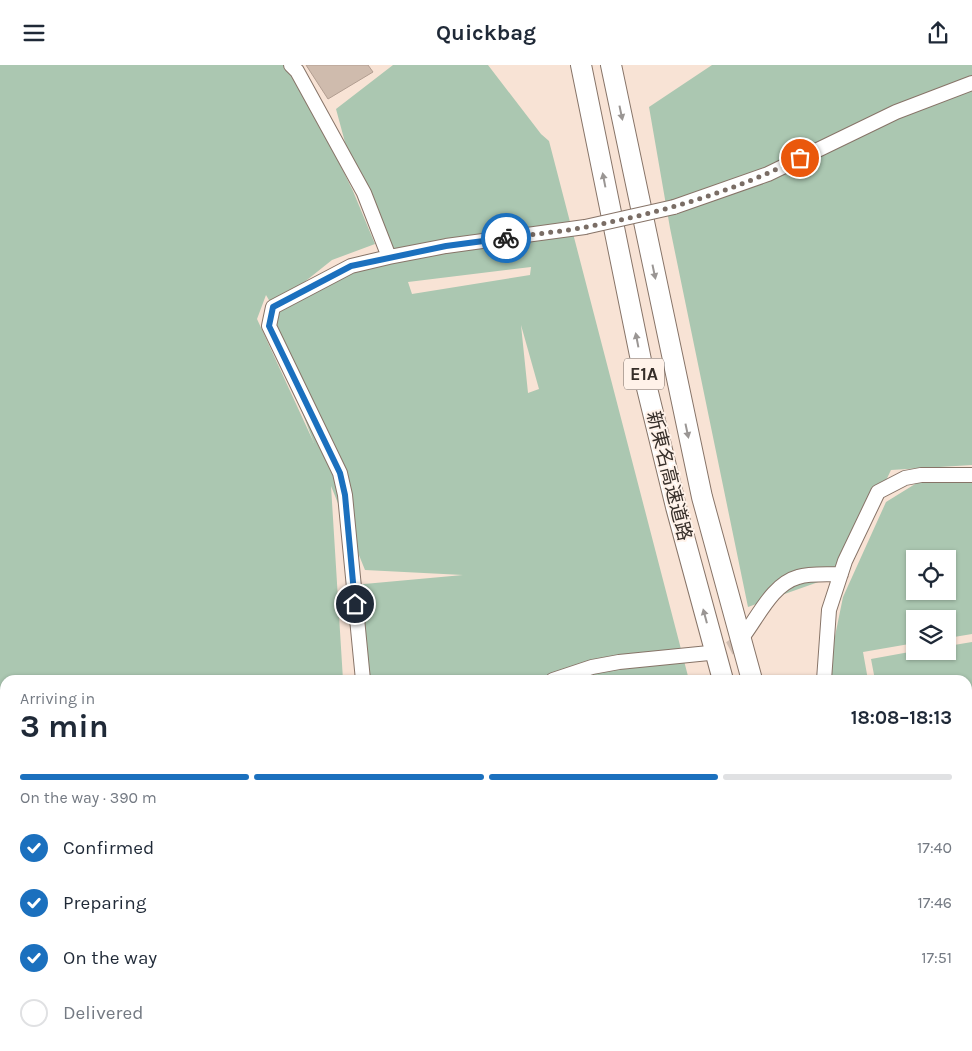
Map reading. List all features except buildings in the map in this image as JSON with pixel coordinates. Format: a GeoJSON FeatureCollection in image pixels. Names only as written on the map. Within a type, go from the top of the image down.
{"type":"FeatureCollection","features":[{"type":"Feature","properties":{"kind":"highway","name":"新東名高速道路"},"geometry":{"type":"LineString","coordinates":[[581,65],[645,380],[676,507],[722,675]]}},
{"type":"Feature","properties":{"kind":"highway","name":"新東名高速道路"},"geometry":{"type":"LineString","coordinates":[[611,65],[702,497],[751,675]]}},
{"type":"Feature","properties":{"kind":"street"},"geometry":{"type":"LineString","coordinates":[[292,65],[336,140],[364,193],[390,257]]}},
{"type":"Feature","properties":{"kind":"street"},"geometry":{"type":"LineString","coordinates":[[363,675],[345,495],[340,473],[269,326],[273,307],[351,266],[446,246],[584,227],[674,207],[768,174],[896,111],[972,83]]}},
{"type":"Feature","properties":{"kind":"street"},"geometry":{"type":"LineString","coordinates":[[824,675],[829,610],[845,561],[878,493],[905,478],[921,475],[972,475]]}},
{"type":"Feature","properties":{"kind":"street"},"geometry":{"type":"LineString","coordinates":[[744,635],[759,613],[786,581],[800,576],[841,574]]}},
{"type":"Feature","properties":{"kind":"street"},"geometry":{"type":"LineString","coordinates":[[568,675],[592,667],[610,664],[710,653]]}},
{"type":"Feature","properties":{"kind":"green space"},"geometry":{"type":"Polygon","coordinates":[[[0,65],[291,65],[353,191],[375,244],[332,260],[273,307],[266,295],[257,319],[314,443],[269,326],[286,300],[351,266],[399,258],[388,243],[346,146],[336,109],[393,65],[488,65],[541,134],[549,141],[688,675],[362,675],[353,585],[463,575],[365,570],[331,486],[343,675],[0,675],[0,65]],[[531,267],[408,282],[412,294],[530,275],[531,267]],[[521,325],[528,393],[539,389],[521,325]]]}},
{"type":"Feature","properties":{"kind":"green space"},"geometry":{"type":"Polygon","coordinates":[[[712,65],[972,65],[972,465],[891,470],[841,574],[748,607],[670,228],[649,107],[712,65]]]}},
{"type":"Feature","properties":{"kind":"green space"},"geometry":{"type":"Polygon","coordinates":[[[920,481],[972,481],[972,634],[956,637],[956,610],[906,610],[906,645],[863,652],[867,675],[827,675],[843,597],[886,502],[920,481]]]}},
{"type":"Feature","properties":{"kind":"green space"},"geometry":{"type":"Polygon","coordinates":[[[972,642],[972,675],[874,675],[871,659],[906,653],[906,660],[956,660],[956,645],[972,642]]]}},
{"type":"Feature","properties":{"kind":"tunnel"},"geometry":{"type":"LineString","coordinates":[[709,653],[729,649],[744,635]]}},
{"type":"Feature","properties":{"kind":"way so far"},"geometry":{"type":"LineString","coordinates":[[506,238],[584,227],[674,207],[768,174],[800,158]]}},
{"type":"Feature","properties":{"kind":"route"},"geometry":{"type":"LineString","coordinates":[[355,604],[345,495],[340,473],[269,326],[273,307],[351,266],[446,246],[506,238]]}}]}
